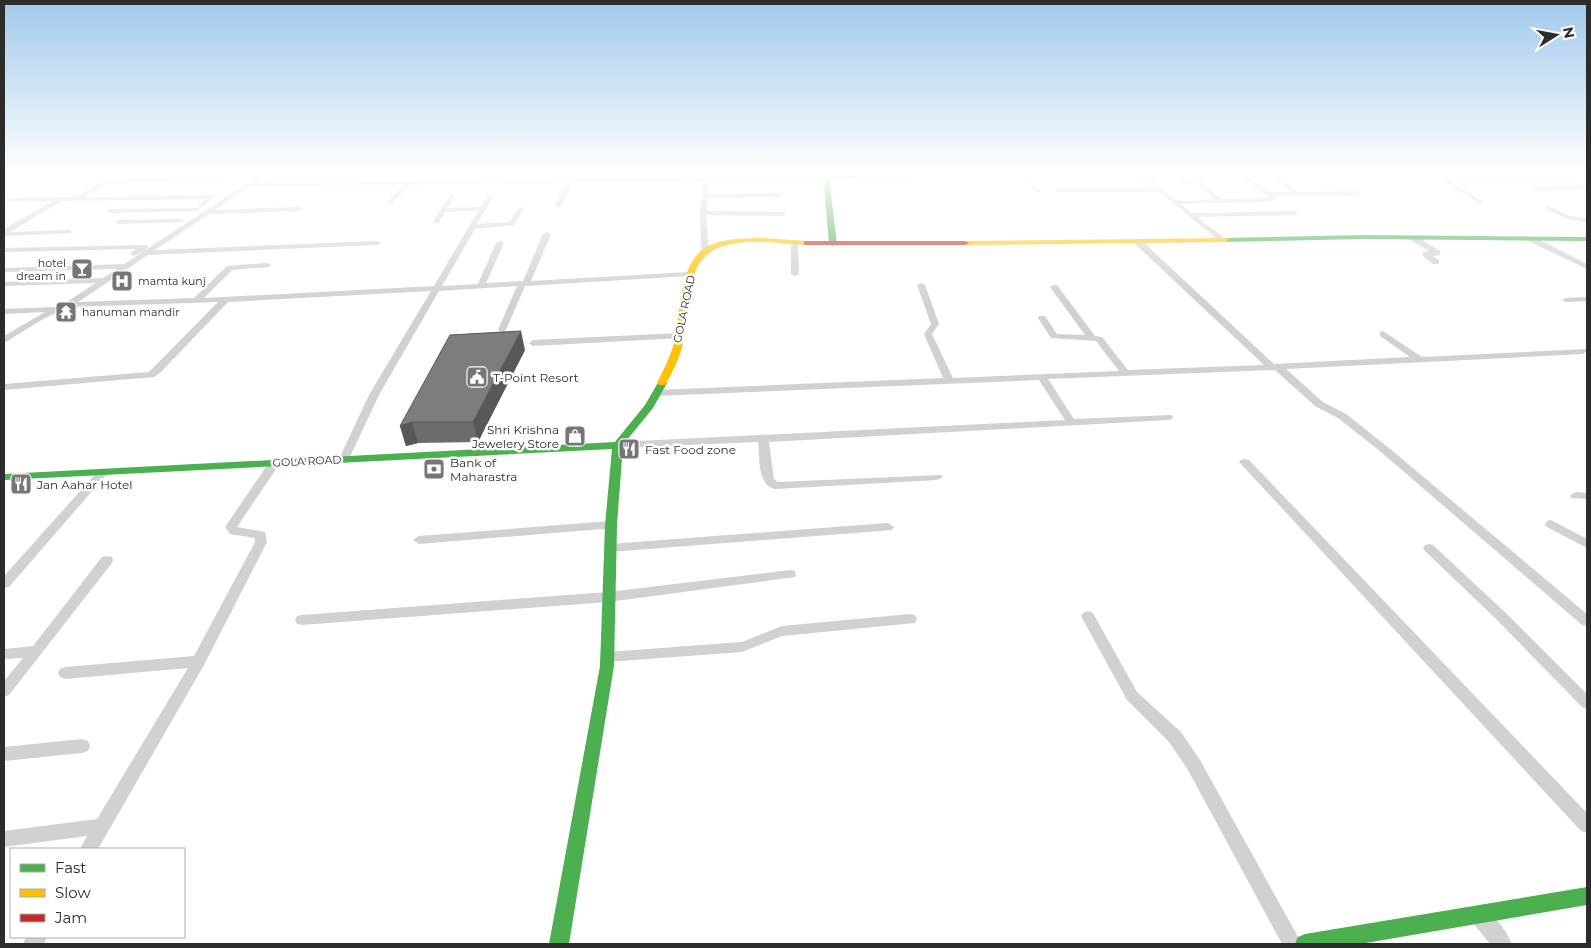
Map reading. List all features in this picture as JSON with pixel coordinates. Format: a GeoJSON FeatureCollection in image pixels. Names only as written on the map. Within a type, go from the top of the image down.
{"type":"FeatureCollection","features":[{"type":"Feature","properties":{"kind":"street"},"geometry":{"type":"LineString","coordinates":[[4,233],[33,216]]}},
{"type":"Feature","properties":{"kind":"street"},"geometry":{"type":"LineString","coordinates":[[5,338],[42,316],[64,307],[126,266],[187,216]]}},
{"type":"Feature","properties":{"kind":"street"},"geometry":{"type":"LineString","coordinates":[[116,266],[199,216]]}},
{"type":"Feature","properties":{"kind":"street"},"geometry":{"type":"LineString","coordinates":[[436,222],[439,216]]}},
{"type":"Feature","properties":{"kind":"street"},"geometry":{"type":"LineString","coordinates":[[344,459],[374,395],[478,216]]}},
{"type":"Feature","properties":{"kind":"street"},"geometry":{"type":"LineString","coordinates":[[471,228],[512,224],[516,216]]}},
{"type":"Feature","properties":{"kind":"street"},"geometry":{"type":"LineString","coordinates":[[704,216],[706,250]]}},
{"type":"Feature","properties":{"kind":"street"},"geometry":{"type":"LineString","coordinates":[[830,216],[833,244]]}},
{"type":"Feature","properties":{"kind":"street"},"geometry":{"type":"LineString","coordinates":[[1192,216],[1221,240]]}},
{"type":"Feature","properties":{"kind":"street"},"geometry":{"type":"LineString","coordinates":[[1565,216],[1587,220]]}},
{"type":"Feature","properties":{"kind":"street"},"geometry":{"type":"LineString","coordinates":[[118,222],[181,221]]}},
{"type":"Feature","properties":{"kind":"street"},"geometry":{"type":"LineString","coordinates":[[4,233],[69,232]]}},
{"type":"Feature","properties":{"kind":"street"},"geometry":{"type":"LineString","coordinates":[[502,330],[546,234]]}},
{"type":"Feature","properties":{"kind":"street"},"geometry":{"type":"LineString","coordinates":[[706,250],[711,245],[726,241],[833,244],[1138,242],[1365,237],[1587,239]]}},
{"type":"Feature","properties":{"kind":"street"},"geometry":{"type":"LineString","coordinates":[[1413,238],[1437,253],[1426,254],[1436,262]]}},
{"type":"Feature","properties":{"kind":"street"},"geometry":{"type":"LineString","coordinates":[[1531,239],[1587,267]]}},
{"type":"Feature","properties":{"kind":"street"},"geometry":{"type":"LineString","coordinates":[[1138,242],[1275,367],[1319,404],[1342,416],[1385,450],[1587,621]]}},
{"type":"Feature","properties":{"kind":"street"},"geometry":{"type":"LineString","coordinates":[[4,250],[144,250],[377,243]]}},
{"type":"Feature","properties":{"kind":"street"},"geometry":{"type":"LineString","coordinates":[[482,286],[500,243]]}},
{"type":"Feature","properties":{"kind":"street"},"geometry":{"type":"LineString","coordinates":[[794,243],[795,274]]}},
{"type":"Feature","properties":{"kind":"street","name":"GOLA ROAD"},"geometry":{"type":"LineString","coordinates":[[6,479],[618,444],[657,393],[679,336],[689,274],[706,250]]}},
{"type":"Feature","properties":{"kind":"street"},"geometry":{"type":"LineString","coordinates":[[197,300],[230,268],[267,265]]}},
{"type":"Feature","properties":{"kind":"street"},"geometry":{"type":"LineString","coordinates":[[4,270],[126,266]]}},
{"type":"Feature","properties":{"kind":"street"},"geometry":{"type":"LineString","coordinates":[[4,311],[689,274]]}},
{"type":"Feature","properties":{"kind":"street"},"geometry":{"type":"LineString","coordinates":[[4,284],[103,280]]}},
{"type":"Feature","properties":{"kind":"street"},"geometry":{"type":"LineString","coordinates":[[921,285],[935,324],[928,334],[949,380]]}},
{"type":"Feature","properties":{"kind":"street"},"geometry":{"type":"LineString","coordinates":[[1054,286],[1091,338]]}},
{"type":"Feature","properties":{"kind":"street"},"geometry":{"type":"LineString","coordinates":[[4,387],[150,375],[226,299]]}},
{"type":"Feature","properties":{"kind":"street"},"geometry":{"type":"LineString","coordinates":[[1566,300],[1587,299]]}},
{"type":"Feature","properties":{"kind":"street"},"geometry":{"type":"LineString","coordinates":[[1042,318],[1054,336],[1091,338],[1100,341],[1126,374]]}},
{"type":"Feature","properties":{"kind":"street"},"geometry":{"type":"LineString","coordinates":[[1383,334],[1419,359]]}},
{"type":"Feature","properties":{"kind":"street"},"geometry":{"type":"LineString","coordinates":[[533,343],[679,336]]}},
{"type":"Feature","properties":{"kind":"street"},"geometry":{"type":"LineString","coordinates":[[657,393],[1126,374],[1586,352]]}},
{"type":"Feature","properties":{"kind":"street"},"geometry":{"type":"LineString","coordinates":[[1041,376],[1072,423]]}},
{"type":"Feature","properties":{"kind":"street"},"geometry":{"type":"LineString","coordinates":[[559,944],[607,657],[611,524],[618,444],[763,439],[1168,417]]}},
{"type":"Feature","properties":{"kind":"street"},"geometry":{"type":"LineString","coordinates":[[763,439],[768,480],[775,486],[938,477]]}},
{"type":"Feature","properties":{"kind":"street"},"geometry":{"type":"LineString","coordinates":[[1245,462],[1587,825]]}},
{"type":"Feature","properties":{"kind":"street"},"geometry":{"type":"LineString","coordinates":[[90,848],[199,661],[262,538],[258,534],[234,532],[232,527],[274,463]]}},
{"type":"Feature","properties":{"kind":"street"},"geometry":{"type":"LineString","coordinates":[[4,584],[103,472]]}},
{"type":"Feature","properties":{"kind":"street"},"geometry":{"type":"LineString","coordinates":[[419,540],[611,524]]}},
{"type":"Feature","properties":{"kind":"street"},"geometry":{"type":"LineString","coordinates":[[1551,524],[1587,544]]}},
{"type":"Feature","properties":{"kind":"street"},"geometry":{"type":"LineString","coordinates":[[610,548],[888,527]]}},
{"type":"Feature","properties":{"kind":"street"},"geometry":{"type":"LineString","coordinates":[[1429,548],[1502,617],[1587,704]]}},
{"type":"Feature","properties":{"kind":"street"},"geometry":{"type":"LineString","coordinates":[[4,691],[38,651],[107,560]]}},
{"type":"Feature","properties":{"kind":"street"},"geometry":{"type":"LineString","coordinates":[[302,620],[608,597],[790,574]]}},
{"type":"Feature","properties":{"kind":"street"},"geometry":{"type":"LineString","coordinates":[[1088,616],[1132,696],[1175,737],[1194,765],[1292,944]]}},
{"type":"Feature","properties":{"kind":"street"},"geometry":{"type":"LineString","coordinates":[[607,657],[742,647],[754,644],[767,635],[782,631],[910,619]]}},
{"type":"Feature","properties":{"kind":"street"},"geometry":{"type":"LineString","coordinates":[[4,654],[38,651]]}},
{"type":"Feature","properties":{"kind":"street"},"geometry":{"type":"LineString","coordinates":[[64,673],[199,661]]}},
{"type":"Feature","properties":{"kind":"street"},"geometry":{"type":"LineString","coordinates":[[4,754],[82,746]]}},
{"type":"Feature","properties":{"kind":"street"},"geometry":{"type":"LineString","coordinates":[[4,839],[103,826]]}},
{"type":"Feature","properties":{"kind":"street"},"geometry":{"type":"LineString","coordinates":[[1305,944],[1364,940],[1479,915],[1587,896]]}},
{"type":"Feature","properties":{"kind":"street"},"geometry":{"type":"LineString","coordinates":[[1479,915],[1502,944]]}},
{"type":"Feature","properties":{"kind":"building","name":"T-Point Resort"},"geometry":{"type":"Polygon","coordinates":[[[521,331],[473,422],[412,422],[400,426],[450,335],[521,331]]]}},
{"type":"Feature","properties":{"kind":"traffic: fast"},"geometry":{"type":"LineString","coordinates":[[830,216],[833,244]]}},
{"type":"Feature","properties":{"kind":"traffic: fast"},"geometry":{"type":"LineString","coordinates":[[1224,240],[1365,237],[1587,239]]}},
{"type":"Feature","properties":{"kind":"traffic: fast"},"geometry":{"type":"LineString","coordinates":[[4,477],[618,445],[649,406],[662,383]]}},
{"type":"Feature","properties":{"kind":"traffic: fast"},"geometry":{"type":"LineString","coordinates":[[559,944],[607,666],[611,525],[618,445]]}},
{"type":"Feature","properties":{"kind":"traffic: fast"},"geometry":{"type":"LineString","coordinates":[[1305,944],[1587,896]]}},
{"type":"Feature","properties":{"kind":"traffic: slow"},"geometry":{"type":"LineString","coordinates":[[662,383],[678,346],[688,284],[698,259],[708,250],[720,244],[730,242],[763,240],[807,243]]}},
{"type":"Feature","properties":{"kind":"traffic: slow"},"geometry":{"type":"LineString","coordinates":[[965,243],[1224,240]]}},
{"type":"Feature","properties":{"kind":"traffic: jam"},"geometry":{"type":"LineString","coordinates":[[807,243],[965,243]]}},
{"type":"Feature","properties":{"kind":"place","name":"hotel dream in"},"geometry":{"type":"Point","coordinates":[82,269]}},
{"type":"Feature","properties":{"kind":"place","name":"mamta kunj"},"geometry":{"type":"Point","coordinates":[122,281]}},
{"type":"Feature","properties":{"kind":"place","name":"hanuman mandir"},"geometry":{"type":"Point","coordinates":[66,312]}},
{"type":"Feature","properties":{"kind":"place","name":"T-Point Resort"},"geometry":{"type":"Point","coordinates":[477,377]}},
{"type":"Feature","properties":{"kind":"place","name":"Shri Krishna Jewelery Store"},"geometry":{"type":"Point","coordinates":[575,436]}},
{"type":"Feature","properties":{"kind":"place","name":"Fast Food zone"},"geometry":{"type":"Point","coordinates":[629,449]}},
{"type":"Feature","properties":{"kind":"place","name":"Bank of Maharastra"},"geometry":{"type":"Point","coordinates":[434,469]}},
{"type":"Feature","properties":{"kind":"place","name":"Jan Aahar Hotel"},"geometry":{"type":"Point","coordinates":[21,484]}}]}
